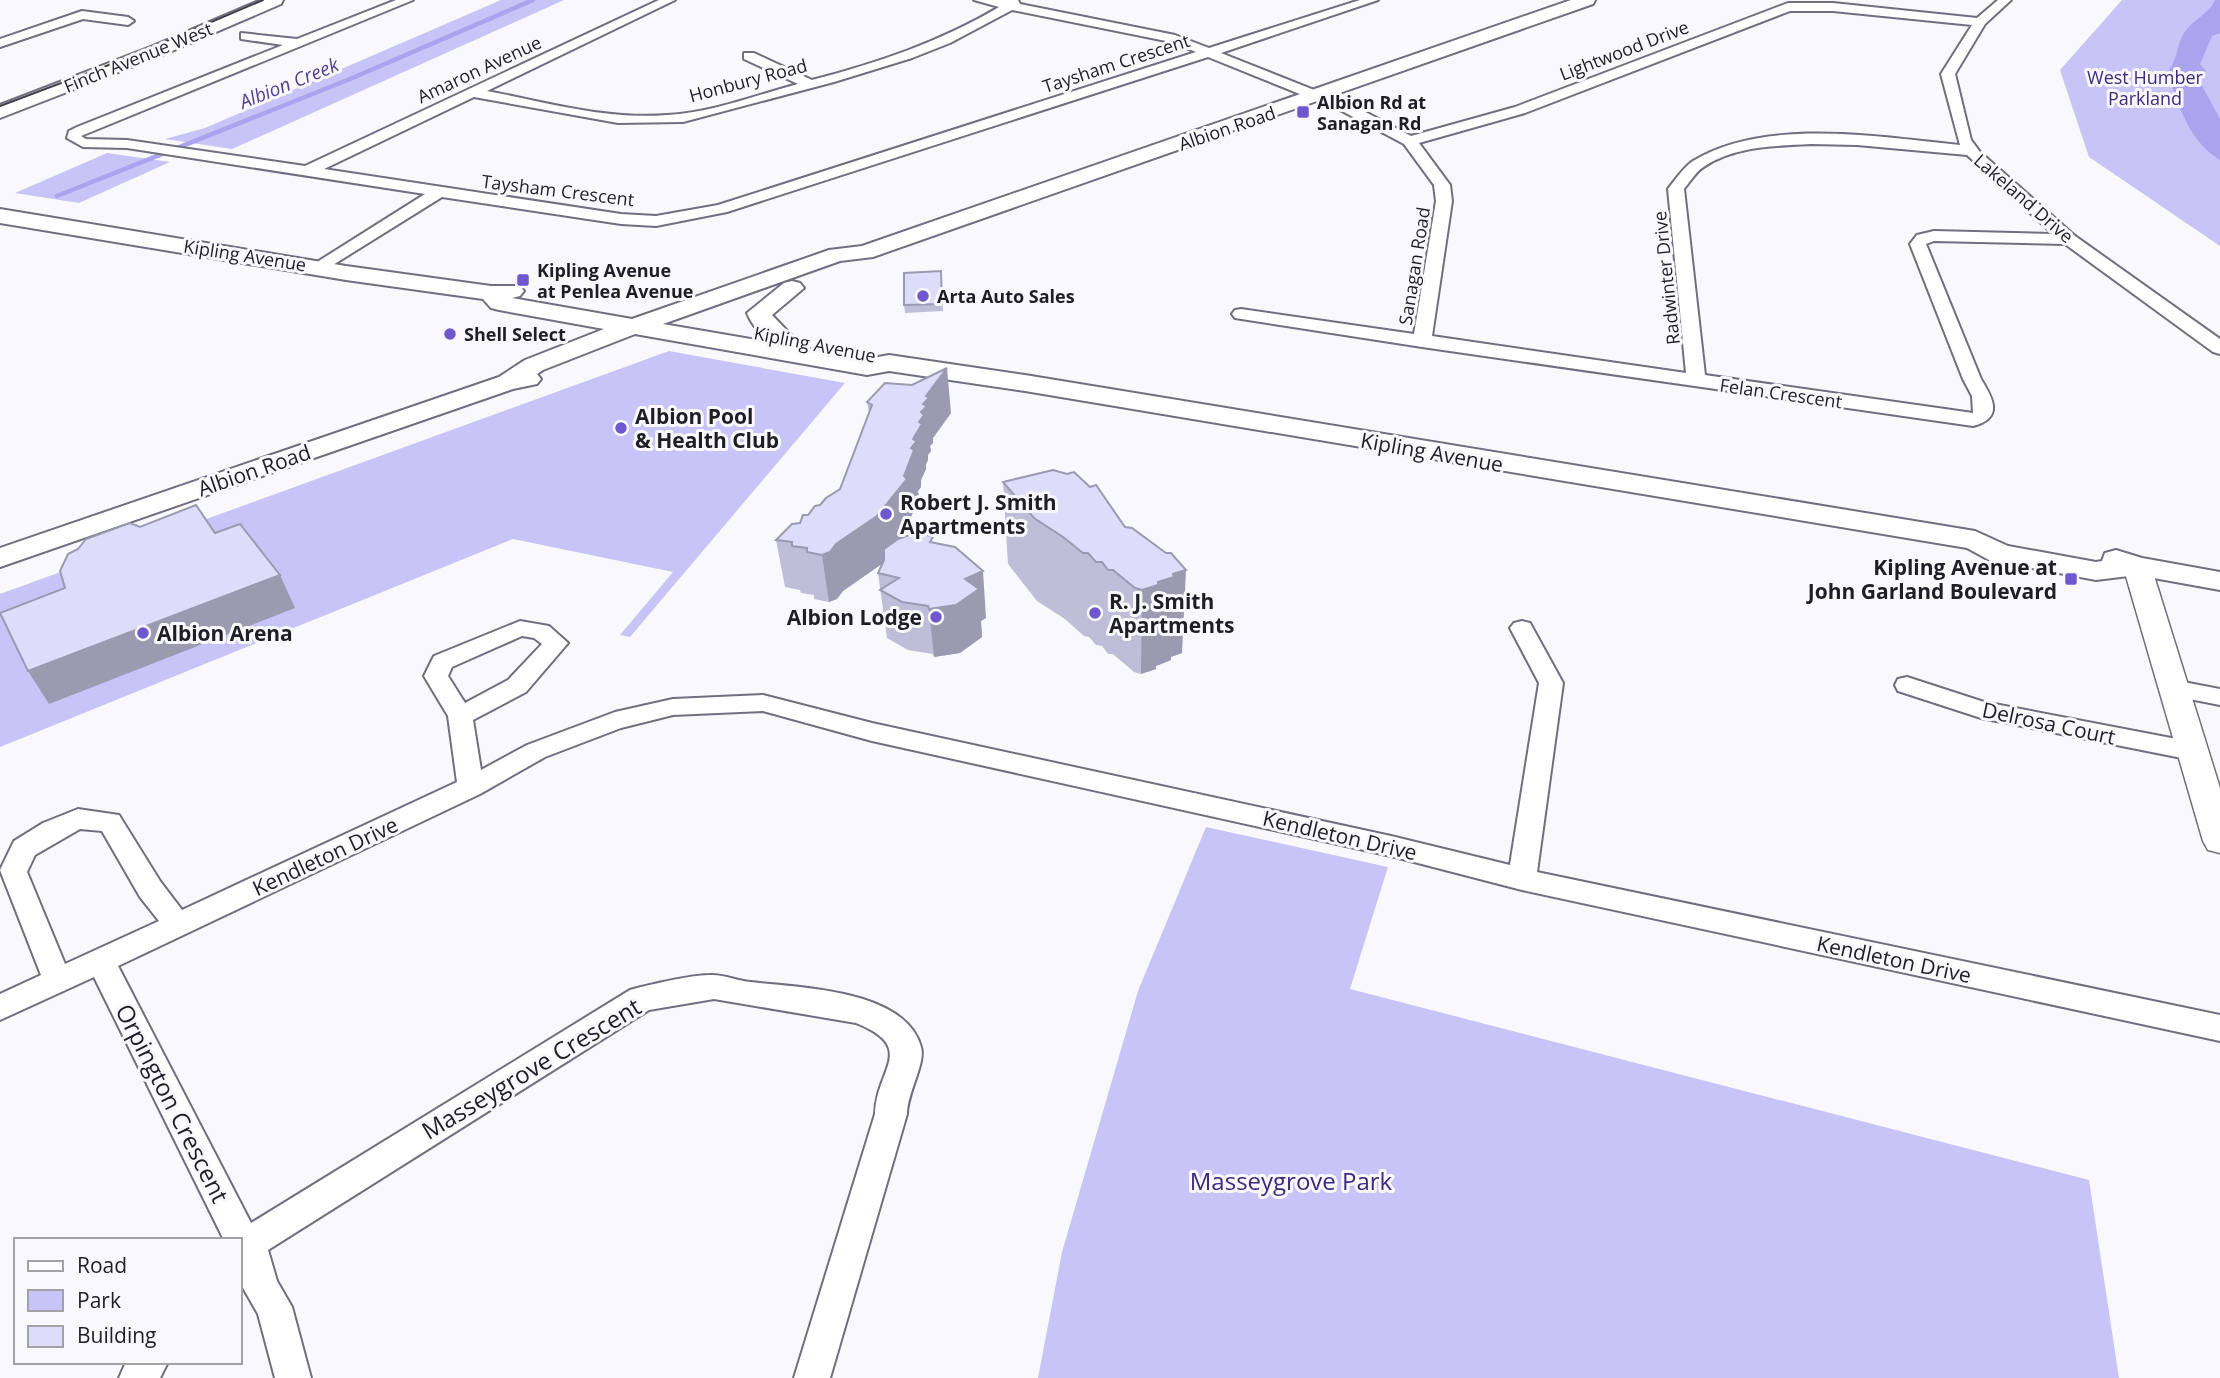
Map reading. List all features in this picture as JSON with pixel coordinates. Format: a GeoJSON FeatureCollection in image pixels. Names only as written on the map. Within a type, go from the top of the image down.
{"type":"FeatureCollection","features":[{"type":"Feature","properties":{"kind":"main road","name":"Finch Avenue West"},"geometry":{"type":"LineString","coordinates":[[0,94],[160,36],[245,0]]}},
{"type":"Feature","properties":{"kind":"main road","name":"Finch Avenue West"},"geometry":{"type":"LineString","coordinates":[[0,112],[159,50],[275,0]]}},
{"type":"Feature","properties":{"kind":"main road","name":"Albion Road"},"geometry":{"type":"LineString","coordinates":[[0,558],[508,382],[539,377],[837,255],[865,252],[1587,0]]}},
{"type":"Feature","properties":{"kind":"main road","name":"Kipling Avenue"},"geometry":{"type":"LineString","coordinates":[[0,216],[491,293],[517,290],[867,367],[889,363],[1025,383],[1975,540],[2000,554],[2096,571],[2137,566],[2220,581]]}},
{"type":"Feature","properties":{"kind":"main road","name":"Albion Road"},"geometry":{"type":"LineString","coordinates":[[664,324],[695,322],[792,288],[853,265],[865,252]]}},
{"type":"Feature","properties":{"kind":"main road"},"geometry":{"type":"LineString","coordinates":[[780,337],[762,320],[759,313],[792,288]]}},
{"type":"Feature","properties":{"kind":"main road","name":"Kipling Avenue"},"geometry":{"type":"LineString","coordinates":[[491,293],[499,303],[632,326],[664,324]]}},
{"type":"Feature","properties":{"kind":"main road"},"geometry":{"type":"LineString","coordinates":[[534,365],[564,346],[573,331],[542,310]]}},
{"type":"Feature","properties":{"kind":"main road","name":"Kipling Avenue"},"geometry":{"type":"LineString","coordinates":[[695,322],[880,353],[889,363]]}},
{"type":"Feature","properties":{"kind":"main road","name":"Albion Road"},"geometry":{"type":"LineString","coordinates":[[508,382],[534,365],[632,326]]}},
{"type":"Feature","properties":{"kind":"street","name":"Taysham Crescent"},"geometry":{"type":"LineString","coordinates":[[407,0],[74,134],[74,138],[83,143],[138,146],[621,219],[687,217],[721,209],[1372,0]]}},
{"type":"Feature","properties":{"kind":"street","name":"Amaron Avenue"},"geometry":{"type":"LineString","coordinates":[[306,172],[668,0]]}},
{"type":"Feature","properties":{"kind":"street","name":"Sanagan Road"},"geometry":{"type":"LineString","coordinates":[[980,0],[1016,3],[1175,39],[1346,108],[1409,141],[1434,172],[1441,185],[1444,201],[1422,342]]}},
{"type":"Feature","properties":{"kind":"street","name":"Lakeland Drive"},"geometry":{"type":"LineString","coordinates":[[2005,0],[1980,22],[1948,74],[1961,132],[1971,151],[2069,239],[2220,348]]}},
{"type":"Feature","properties":{"kind":"street","name":"Honbury Road"},"geometry":{"type":"LineString","coordinates":[[472,93],[542,107],[664,120],[713,111],[947,42],[1016,3]]}},
{"type":"Feature","properties":{"kind":"street","name":"Lightwood Drive"},"geometry":{"type":"LineString","coordinates":[[1409,141],[1520,110],[1788,7],[1833,7],[1980,22]]}},
{"type":"Feature","properties":{"kind":"street"},"geometry":{"type":"LineString","coordinates":[[0,43],[77,15],[93,14],[128,22]]}},
{"type":"Feature","properties":{"kind":"street"},"geometry":{"type":"LineString","coordinates":[[246,36],[297,43]]}},
{"type":"Feature","properties":{"kind":"street"},"geometry":{"type":"LineString","coordinates":[[749,56],[809,84]]}},
{"type":"Feature","properties":{"kind":"street","name":"Radwinter Drive"},"geometry":{"type":"LineString","coordinates":[[1696,381],[1676,189],[1695,166],[1737,148],[1786,139],[1828,139],[1971,151]]}},
{"type":"Feature","properties":{"kind":"street"},"geometry":{"type":"LineString","coordinates":[[320,268],[437,193]]}},
{"type":"Feature","properties":{"kind":"street","name":"Felan Crescent"},"geometry":{"type":"LineString","coordinates":[[1241,314],[1973,420],[1983,416],[1982,396],[1972,379],[1918,244],[1923,238],[1934,236],[2069,239]]}},
{"type":"Feature","properties":{"kind":"street"},"geometry":{"type":"LineString","coordinates":[[2137,566],[2220,841]]}},
{"type":"Feature","properties":{"kind":"street"},"geometry":{"type":"LineString","coordinates":[[460,716],[517,686],[556,643],[541,631],[520,628],[442,662],[436,676],[460,716],[471,787]]}},
{"type":"Feature","properties":{"kind":"street"},"geometry":{"type":"LineString","coordinates":[[1522,628],[1551,682],[1522,879]]}},
{"type":"Feature","properties":{"kind":"street","name":"Delrosa Court"},"geometry":{"type":"LineString","coordinates":[[1907,685],[1981,710],[2192,751]]}},
{"type":"Feature","properties":{"kind":"street"},"geometry":{"type":"LineString","coordinates":[[2173,688],[2220,697]]}},
{"type":"Feature","properties":{"kind":"street","name":"Kendleton Drive"},"geometry":{"type":"LineString","coordinates":[[0,1008],[471,787],[536,751],[615,721],[673,707],[763,704],[872,732],[1391,846],[1522,879],[2220,1028]]}},
{"type":"Feature","properties":{"kind":"street"},"geometry":{"type":"LineString","coordinates":[[58,982],[13,872],[24,848],[53,830],[78,819],[110,822],[150,889],[178,925]]}},
{"type":"Feature","properties":{"kind":"street","name":"Orpington Crescent"},"geometry":{"type":"LineString","coordinates":[[100,960],[237,1238]]}},
{"type":"Feature","properties":{"kind":"street","name":"Masseygrove Crescent"},"geometry":{"type":"LineString","coordinates":[[242,1249],[641,999],[680,990],[713,987],[830,1003],[869,1015],[895,1028],[906,1046],[903,1072],[893,1093],[891,1114],[812,1378]]}},
{"type":"Feature","properties":{"kind":"street","name":"Orpington Crescent"},"geometry":{"type":"LineString","coordinates":[[242,1249],[253,1255],[259,1271],[260,1286],[274,1307],[293,1378]]}},
{"type":"Feature","properties":{"kind":"street"},"geometry":{"type":"LineString","coordinates":[[137,1378],[148,1364]]}},
{"type":"Feature","properties":{"kind":"green space"},"geometry":{"type":"Polygon","coordinates":[[[501,0],[564,0],[232,149],[165,139],[205,128],[501,0]]]}},
{"type":"Feature","properties":{"kind":"green space","name":"West Humber Parkland"},"geometry":{"type":"Polygon","coordinates":[[[2122,0],[2220,0],[2220,246],[2089,157],[2060,70],[2122,0]]]}},
{"type":"Feature","properties":{"kind":"green space"},"geometry":{"type":"Polygon","coordinates":[[[107,153],[170,162],[79,203],[15,193],[107,153]]]}},
{"type":"Feature","properties":{"kind":"green space","name":"Albion Arena"},"geometry":{"type":"Polygon","coordinates":[[[669,351],[845,383],[630,637],[620,635],[673,572],[513,539],[0,747],[0,594],[669,351]]]}},
{"type":"Feature","properties":{"kind":"green space","name":"Masseygrove Park"},"geometry":{"type":"Polygon","coordinates":[[[1206,827],[1388,867],[1350,989],[2089,1180],[2119,1378],[1038,1378],[1062,1252],[1138,991],[1206,827]]]}},
{"type":"Feature","properties":{"kind":"shaded area"},"geometry":{"type":"Polygon","coordinates":[[[2215,0],[2220,0],[2220,33],[2212,36],[2200,64],[2206,71],[2200,82],[2220,119],[2220,160],[2200,143],[2186,122],[2167,73],[2185,31],[2215,0]]]}},
{"type":"Feature","properties":{"kind":"building","name":"Arta Auto Sales"},"geometry":{"type":"Polygon","coordinates":[[[941,271],[942,304],[904,305],[904,273],[941,271]]]}},
{"type":"Feature","properties":{"kind":"building"},"geometry":{"type":"Polygon","coordinates":[[[947,368],[923,404],[927,406],[921,412],[924,415],[919,422],[922,424],[913,439],[917,441],[911,448],[914,450],[904,476],[907,479],[877,516],[836,544],[830,552],[822,555],[807,552],[807,548],[792,546],[792,542],[776,540],[792,524],[800,523],[803,515],[808,515],[815,506],[840,489],[872,405],[867,402],[885,383],[912,385],[947,368]]]}},
{"type":"Feature","properties":{"kind":"building"},"geometry":{"type":"Polygon","coordinates":[[[1053,470],[1067,474],[1074,472],[1090,487],[1096,485],[1125,527],[1132,528],[1166,553],[1171,553],[1186,570],[1158,582],[1158,585],[1142,590],[1135,588],[1113,570],[1108,570],[1102,562],[1096,562],[1088,553],[1083,553],[1034,518],[1003,482],[1053,470]]]}},
{"type":"Feature","properties":{"kind":"building"},"geometry":{"type":"Polygon","coordinates":[[[196,505],[215,533],[240,524],[280,575],[28,671],[0,613],[65,588],[60,571],[68,554],[78,549],[86,539],[130,523],[140,527],[196,505]]]}},
{"type":"Feature","properties":{"kind":"building"},"geometry":{"type":"Polygon","coordinates":[[[918,532],[933,537],[930,542],[955,547],[983,571],[965,579],[979,589],[956,605],[929,609],[928,606],[902,602],[880,590],[899,578],[878,573],[884,560],[884,549],[898,539],[918,532]]]}},
{"type":"Feature","properties":{"kind":"waterway","name":"Albion Creek"},"geometry":{"type":"LineString","coordinates":[[57,196],[350,79],[533,0]]}},
{"type":"Feature","properties":{"kind":"tram line"},"geometry":{"type":"LineString","coordinates":[[0,106],[122,60],[263,0]]}},
{"type":"Feature","properties":{"kind":"place","name":"Albion Rd at Sanagan Rd"},"geometry":{"type":"Point","coordinates":[1303,112]}},
{"type":"Feature","properties":{"kind":"place","name":"Kipling Avenue at Penlea Avenue"},"geometry":{"type":"Point","coordinates":[523,280]}},
{"type":"Feature","properties":{"kind":"place","name":"Arta Auto Sales"},"geometry":{"type":"Point","coordinates":[923,296]}},
{"type":"Feature","properties":{"kind":"place","name":"Shell Select"},"geometry":{"type":"Point","coordinates":[450,334]}},
{"type":"Feature","properties":{"kind":"place","name":"Albion Pool & Health Club"},"geometry":{"type":"Point","coordinates":[621,428]}},
{"type":"Feature","properties":{"kind":"place","name":"Robert J. Smith Apartments"},"geometry":{"type":"Point","coordinates":[886,514]}},
{"type":"Feature","properties":{"kind":"place","name":"Kipling Avenue at John Garland Boulevard"},"geometry":{"type":"Point","coordinates":[2071,579]}},
{"type":"Feature","properties":{"kind":"place","name":"R. J. Smith Apartments"},"geometry":{"type":"Point","coordinates":[1095,613]}},
{"type":"Feature","properties":{"kind":"place","name":"Albion Lodge"},"geometry":{"type":"Point","coordinates":[936,617]}},
{"type":"Feature","properties":{"kind":"place","name":"Albion Arena"},"geometry":{"type":"Point","coordinates":[143,633]}}]}
